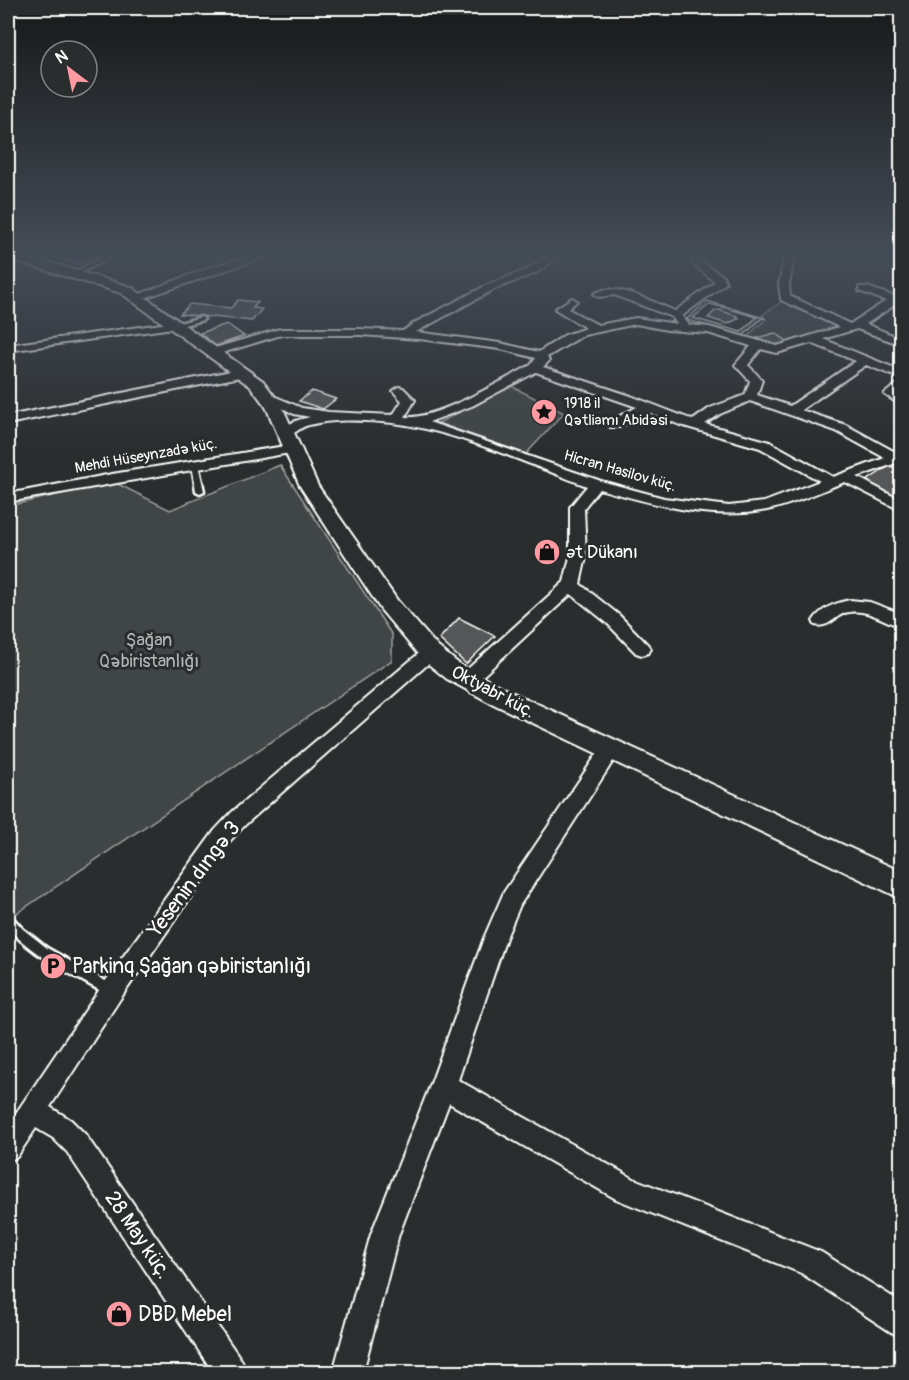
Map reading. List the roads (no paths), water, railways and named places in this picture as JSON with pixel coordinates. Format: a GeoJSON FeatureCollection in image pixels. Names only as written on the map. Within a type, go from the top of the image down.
{"type":"FeatureCollection","features":[{"type":"Feature","properties":{"kind":"street","name":"Oktyabr küç."},"geometry":{"type":"LineString","coordinates":[[168,319],[241,373],[269,398],[289,428],[309,486],[328,518],[389,605],[430,653],[467,680],[610,750],[902,886]]}},
{"type":"Feature","properties":{"kind":"street"},"geometry":{"type":"LineString","coordinates":[[405,335],[429,319]]}},
{"type":"Feature","properties":{"kind":"street"},"geometry":{"type":"LineString","coordinates":[[579,319],[595,328]]}},
{"type":"Feature","properties":{"kind":"street"},"geometry":{"type":"LineString","coordinates":[[681,319],[685,328]]}},
{"type":"Feature","properties":{"kind":"street"},"geometry":{"type":"LineString","coordinates":[[838,319],[900,342]]}},
{"type":"Feature","properties":{"kind":"street"},"geometry":{"type":"LineString","coordinates":[[416,422],[468,403],[538,362],[569,337],[595,328],[636,321],[709,330],[777,350],[854,326],[864,319]]}},
{"type":"Feature","properties":{"kind":"street"},"geometry":{"type":"LineString","coordinates":[[260,324],[271,333]]}},
{"type":"Feature","properties":{"kind":"street"},"geometry":{"type":"LineString","coordinates":[[8,348],[176,325]]}},
{"type":"Feature","properties":{"kind":"street"},"geometry":{"type":"LineString","coordinates":[[212,352],[271,333],[405,335],[500,346],[695,425],[765,445],[902,507]]}},
{"type":"Feature","properties":{"kind":"street"},"geometry":{"type":"LineString","coordinates":[[317,344],[324,333]]}},
{"type":"Feature","properties":{"kind":"street"},"geometry":{"type":"LineString","coordinates":[[814,340],[902,375]]}},
{"type":"Feature","properties":{"kind":"street"},"geometry":{"type":"LineString","coordinates":[[750,397],[756,380],[741,365],[758,345]]}},
{"type":"Feature","properties":{"kind":"street"},"geometry":{"type":"LineString","coordinates":[[793,410],[840,379],[863,360]]}},
{"type":"Feature","properties":{"kind":"street"},"geometry":{"type":"LineString","coordinates":[[8,420],[241,373]]}},
{"type":"Feature","properties":{"kind":"street"},"geometry":{"type":"LineString","coordinates":[[902,384],[890,394],[902,402]]}},
{"type":"Feature","properties":{"kind":"street"},"geometry":{"type":"LineString","coordinates":[[398,419],[409,400],[399,391]]}},
{"type":"Feature","properties":{"kind":"street"},"geometry":{"type":"LineString","coordinates":[[695,425],[716,411],[750,397],[846,430],[898,457]]}},
{"type":"Feature","properties":{"kind":"street"},"geometry":{"type":"LineString","coordinates":[[615,424],[647,407]]}},
{"type":"Feature","properties":{"kind":"street"},"geometry":{"type":"LineString","coordinates":[[289,428],[299,423],[329,416]]}},
{"type":"Feature","properties":{"kind":"street"},"geometry":{"type":"LineString","coordinates":[[289,428],[329,416]]}},
{"type":"Feature","properties":{"kind":"street","name":"Hicran Hasilov küç."},"geometry":{"type":"LineString","coordinates":[[329,416],[416,422],[460,435],[596,484],[664,502],[743,510],[766,506],[898,457]]}},
{"type":"Feature","properties":{"kind":"street","name":"Mehdi Hüseynzadə küç."},"geometry":{"type":"LineString","coordinates":[[8,498],[195,464],[289,428]]}},
{"type":"Feature","properties":{"kind":"street"},"geometry":{"type":"LineString","coordinates":[[467,680],[571,585],[576,577],[578,562],[577,507],[596,484]]}},
{"type":"Feature","properties":{"kind":"street"},"geometry":{"type":"LineString","coordinates":[[571,585],[613,619],[642,649]]}},
{"type":"Feature","properties":{"kind":"street"},"geometry":{"type":"LineString","coordinates":[[821,621],[832,610],[847,606],[871,608],[902,621]]}},
{"type":"Feature","properties":{"kind":"street","name":"Yesenin dıngə 3"},"geometry":{"type":"LineString","coordinates":[[8,1148],[112,991],[208,854],[239,818],[430,653]]}},
{"type":"Feature","properties":{"kind":"street"},"geometry":{"type":"LineString","coordinates":[[348,1372],[385,1234],[443,1086],[495,938],[512,899],[610,750]]}},
{"type":"Feature","properties":{"kind":"street"},"geometry":{"type":"LineString","coordinates":[[443,1086],[626,1189],[811,1262],[902,1321]]}},
{"type":"Feature","properties":{"kind":"street","name":"28 May küç."},"geometry":{"type":"LineString","coordinates":[[33,1110],[62,1129],[76,1143],[231,1372]]}},
{"type":"Feature","properties":{"kind":"lane"},"geometry":{"type":"LineString","coordinates":[[176,325],[199,319]]}},
{"type":"Feature","properties":{"kind":"lane"},"geometry":{"type":"LineString","coordinates":[[195,464],[200,491]]}},
{"type":"Feature","properties":{"kind":"lane"},"geometry":{"type":"LineString","coordinates":[[8,921],[23,939],[112,991]]}},
{"type":"Feature","properties":{"kind":"place","name":"1918 il Qətliamı Abidəsi"},"geometry":{"type":"Point","coordinates":[544,412]}},
{"type":"Feature","properties":{"kind":"place","name":"Ət Dükanı"},"geometry":{"type":"Point","coordinates":[547,552]}},
{"type":"Feature","properties":{"kind":"place","name":"Parkinq Şağan qəbiristanlığı"},"geometry":{"type":"Point","coordinates":[53,966]}},
{"type":"Feature","properties":{"kind":"place","name":"DBD Mebel"},"geometry":{"type":"Point","coordinates":[119,1314]}},
{"type":"Feature","properties":{"kind":"park label","name":"Şağan Qəbiristanlığı"},"geometry":{"type":"Point","coordinates":[149,650]}}]}
